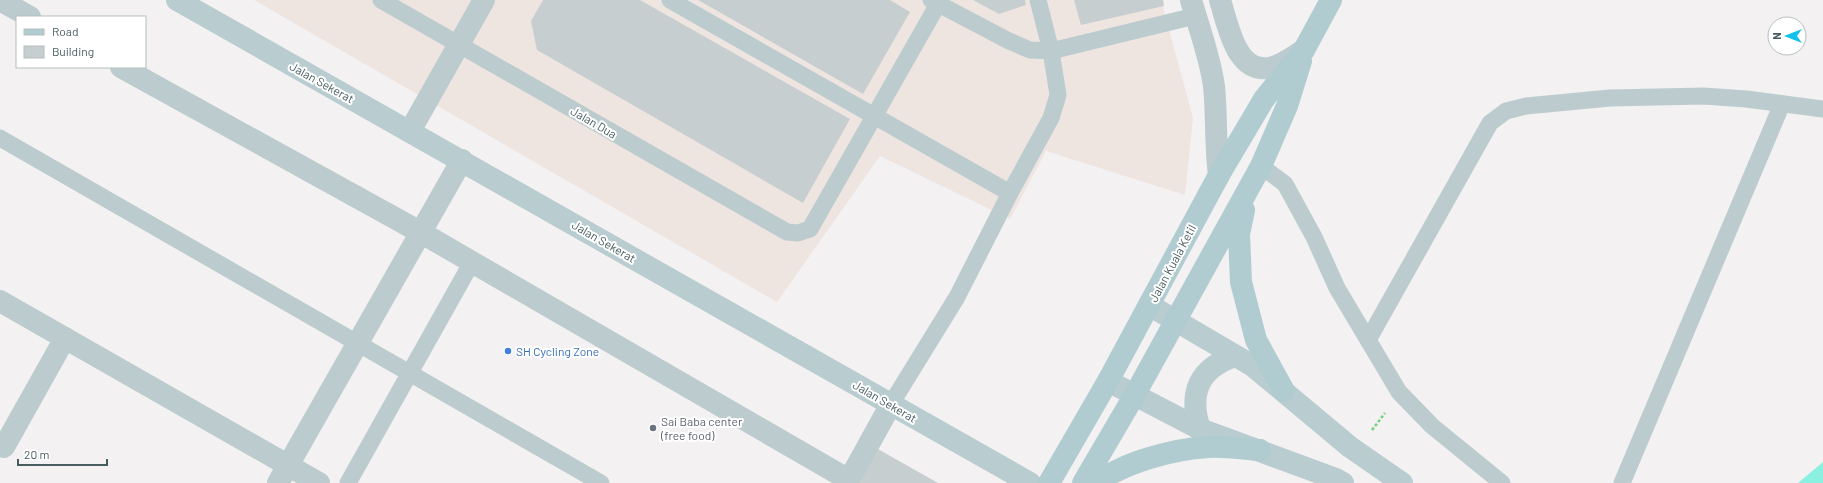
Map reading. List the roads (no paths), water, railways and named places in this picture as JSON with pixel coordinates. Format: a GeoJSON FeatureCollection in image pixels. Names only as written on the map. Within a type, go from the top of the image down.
{"type":"FeatureCollection","features":[{"type":"Feature","properties":{"kind":"main road","name":"Jalan Kuala Ketil"},"geometry":{"type":"LineString","coordinates":[[1049,483],[1108,381],[1219,175],[1264,99],[1304,50],[1331,0]]}},
{"type":"Feature","properties":{"kind":"main road","name":"Jalan Kuala Ketil"},"geometry":{"type":"LineString","coordinates":[[1083,483],[1176,322],[1261,166],[1287,106],[1304,50]]}},
{"type":"Feature","properties":{"kind":"main road"},"geometry":{"type":"LineString","coordinates":[[1248,191],[1239,234],[1241,282],[1256,340],[1284,392]]}},
{"type":"Feature","properties":{"kind":"main road"},"geometry":{"type":"LineString","coordinates":[[1097,483],[1108,475],[1157,456],[1208,447],[1260,450]]}},
{"type":"Feature","properties":{"kind":"street"},"geometry":{"type":"LineString","coordinates":[[0,0],[28,16]]}},
{"type":"Feature","properties":{"kind":"street","name":"Jalan Sekerat"},"geometry":{"type":"LineString","coordinates":[[177,0],[1030,483]]}},
{"type":"Feature","properties":{"kind":"street"},"geometry":{"type":"LineString","coordinates":[[410,131],[484,0]]}},
{"type":"Feature","properties":{"kind":"street"},"geometry":{"type":"LineString","coordinates":[[1220,0],[1233,40],[1244,60],[1251,65],[1258,68],[1274,66],[1304,50]]}},
{"type":"Feature","properties":{"kind":"street"},"geometry":{"type":"LineString","coordinates":[[1193,8],[1214,84],[1216,152],[1219,175]]}},
{"type":"Feature","properties":{"kind":"street"},"geometry":{"type":"LineString","coordinates":[[123,68],[420,232],[848,482],[891,404]]}},
{"type":"Feature","properties":{"kind":"street"},"geometry":{"type":"LineString","coordinates":[[283,474],[462,160]]}},
{"type":"Feature","properties":{"kind":"street"},"geometry":{"type":"LineString","coordinates":[[0,301],[64,338],[283,474],[319,483]]}},
{"type":"Feature","properties":{"kind":"street"},"geometry":{"type":"LineString","coordinates":[[1149,305],[1253,366],[1350,447],[1402,483]]}},
{"type":"Feature","properties":{"kind":"street"},"geometry":{"type":"LineString","coordinates":[[1,450],[64,338]]}},
{"type":"Feature","properties":{"kind":"street"},"geometry":{"type":"LineString","coordinates":[[1200,429],[1195,414],[1194,398],[1199,383],[1208,370],[1220,361],[1235,356]]}},
{"type":"Feature","properties":{"kind":"street"},"geometry":{"type":"LineString","coordinates":[[1108,381],[1134,396],[1200,429],[1260,450],[1337,482]]}},
{"type":"Feature","properties":{"kind":"lane","name":"Jalan Dua"},"geometry":{"type":"LineString","coordinates":[[381,0],[787,232],[798,233],[810,229],[873,116]]}},
{"type":"Feature","properties":{"kind":"lane"},"geometry":{"type":"LineString","coordinates":[[670,0],[1010,193]]}},
{"type":"Feature","properties":{"kind":"lane"},"geometry":{"type":"LineString","coordinates":[[891,404],[957,297],[1010,193],[1051,118],[1058,95],[1051,51],[1038,0]]}},
{"type":"Feature","properties":{"kind":"lane"},"geometry":{"type":"LineString","coordinates":[[873,116],[934,2],[1030,50],[1051,51],[1193,8]]}},
{"type":"Feature","properties":{"kind":"lane"},"geometry":{"type":"LineString","coordinates":[[1368,340],[1490,123],[1506,111],[1526,106],[1610,98],[1659,96],[1704,96],[1823,109]]}},
{"type":"Feature","properties":{"kind":"lane"},"geometry":{"type":"LineString","coordinates":[[1622,483],[1782,104]]}},
{"type":"Feature","properties":{"kind":"lane"},"geometry":{"type":"LineString","coordinates":[[0,138],[601,483]]}},
{"type":"Feature","properties":{"kind":"lane"},"geometry":{"type":"LineString","coordinates":[[1261,166],[1285,184],[1314,237],[1338,288],[1399,392],[1432,426],[1502,483]]}},
{"type":"Feature","properties":{"kind":"lane"},"geometry":{"type":"LineString","coordinates":[[348,483],[472,262]]}},
{"type":"Feature","properties":{"kind":"place","name":"SH Cycling Zone"},"geometry":{"type":"Point","coordinates":[508,351]}},
{"type":"Feature","properties":{"kind":"place","name":"Sai Baba center (free food)"},"geometry":{"type":"Point","coordinates":[653,428]}}]}
